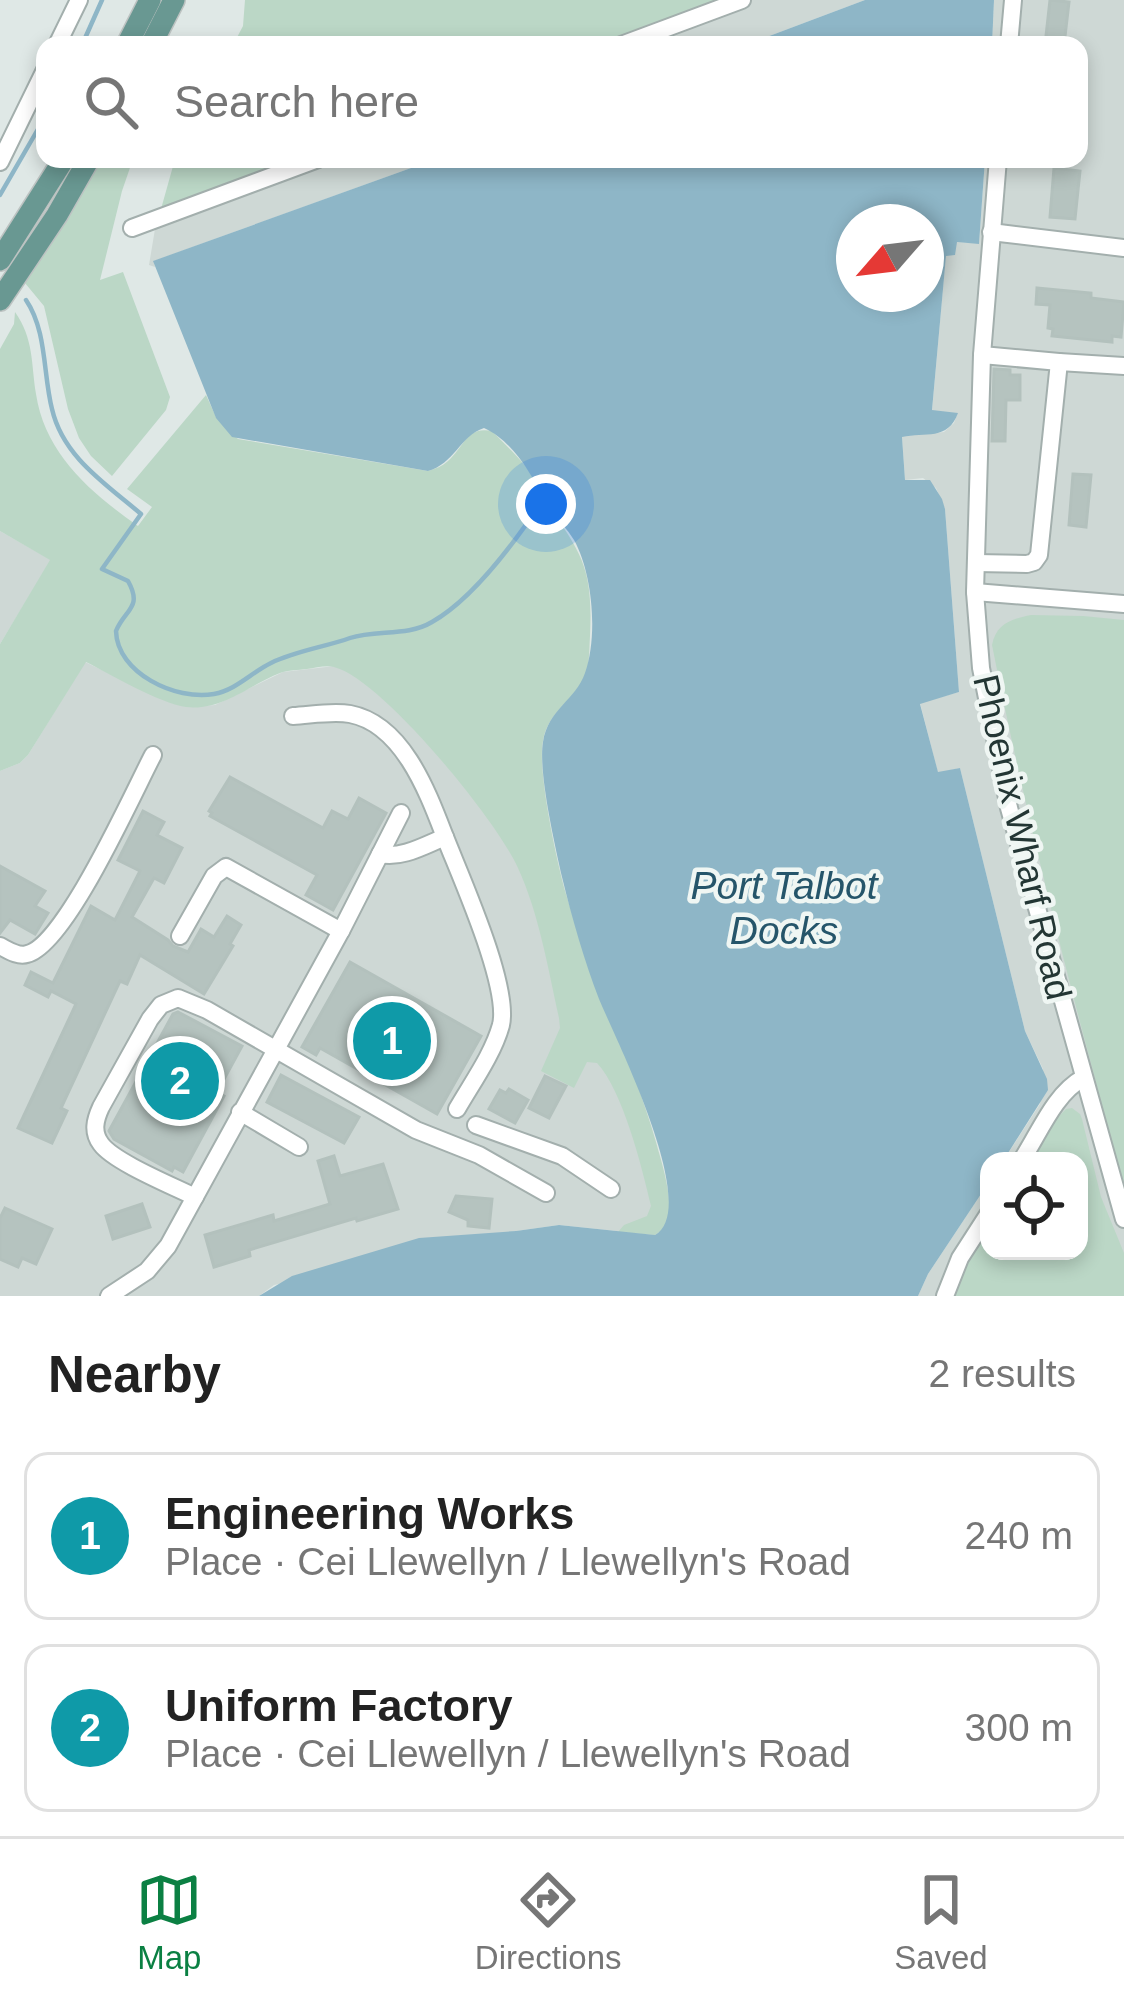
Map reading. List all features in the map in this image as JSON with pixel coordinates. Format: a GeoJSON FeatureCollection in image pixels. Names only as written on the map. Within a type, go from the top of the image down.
{"type":"FeatureCollection","features":[{"type":"Feature","properties":{"kind":"main road"},"geometry":{"type":"LineString","coordinates":[[132,36],[150,0]]}},
{"type":"Feature","properties":{"kind":"main road"},"geometry":{"type":"LineString","coordinates":[[156,36],[174,0]]}},
{"type":"Feature","properties":{"kind":"main road"},"geometry":{"type":"LineString","coordinates":[[0,260],[59,168]]}},
{"type":"Feature","properties":{"kind":"main road"},"geometry":{"type":"LineString","coordinates":[[0,301],[84,168]]}},
{"type":"Feature","properties":{"kind":"street"},"geometry":{"type":"LineString","coordinates":[[61,36],[79,0]]}},
{"type":"Feature","properties":{"kind":"street"},"geometry":{"type":"LineString","coordinates":[[645,36],[742,0]]}},
{"type":"Feature","properties":{"kind":"street"},"geometry":{"type":"LineString","coordinates":[[1010,36],[1013,0]]}},
{"type":"Feature","properties":{"kind":"street"},"geometry":{"type":"LineString","coordinates":[[0,162],[36,88]]}},
{"type":"Feature","properties":{"kind":"street"},"geometry":{"type":"LineString","coordinates":[[132,227],[293,168]]}},
{"type":"Feature","properties":{"kind":"street","name":"Phoenix Wharf Road"},"geometry":{"type":"LineString","coordinates":[[997,168],[982,355],[975,592],[981,668],[999,767],[1124,1220]]}},
{"type":"Feature","properties":{"kind":"street"},"geometry":{"type":"LineString","coordinates":[[991,232],[1124,248]]}},
{"type":"Feature","properties":{"kind":"street"},"geometry":{"type":"LineString","coordinates":[[982,355],[1124,366]]}},
{"type":"Feature","properties":{"kind":"street"},"geometry":{"type":"LineString","coordinates":[[976,563],[1027,564],[1038,558],[1058,362]]}},
{"type":"Feature","properties":{"kind":"street"},"geometry":{"type":"LineString","coordinates":[[975,592],[1124,604]]}},
{"type":"Feature","properties":{"kind":"street"},"geometry":{"type":"LineString","coordinates":[[293,716],[341,713],[376,724],[405,755],[446,837],[487,950],[502,1008],[496,1040],[458,1109]]}},
{"type":"Feature","properties":{"kind":"street"},"geometry":{"type":"LineString","coordinates":[[0,946],[26,955],[60,927],[153,755]]}},
{"type":"Feature","properties":{"kind":"street"},"geometry":{"type":"LineString","coordinates":[[110,1296],[158,1260],[401,814]]}},
{"type":"Feature","properties":{"kind":"street"},"geometry":{"type":"LineString","coordinates":[[377,861],[446,837]]}},
{"type":"Feature","properties":{"kind":"street"},"geometry":{"type":"LineString","coordinates":[[180,936],[214,876],[226,867],[341,931]]}},
{"type":"Feature","properties":{"kind":"street"},"geometry":{"type":"LineString","coordinates":[[195,1197],[116,1157],[103,1147],[94,1125],[150,1019],[160,1005],[172,999],[207,1010],[416,1130],[463,1147],[546,1193]]}},
{"type":"Feature","properties":{"kind":"street"},"geometry":{"type":"LineString","coordinates":[[1027,1152],[1070,1085],[1083,1078]]}},
{"type":"Feature","properties":{"kind":"street"},"geometry":{"type":"LineString","coordinates":[[240,1112],[299,1147]]}},
{"type":"Feature","properties":{"kind":"street"},"geometry":{"type":"LineString","coordinates":[[463,1147],[479,1119],[562,1156],[611,1189]]}},
{"type":"Feature","properties":{"kind":"street"},"geometry":{"type":"LineString","coordinates":[[945,1296],[960,1258],[980,1227]]}},
{"type":"Feature","properties":{"kind":"shaded area"},"geometry":{"type":"Polygon","coordinates":[[[270,0],[865,0],[769,36],[252,36],[270,0]]]}},
{"type":"Feature","properties":{"kind":"shaded area"},"geometry":{"type":"Polygon","coordinates":[[[994,0],[1124,0],[1124,1296],[918,1296],[980,1196],[980,1260],[1088,1260],[1088,1152],[1009,1152],[1040,1104],[1043,1069],[1025,1031],[960,768],[938,773],[920,703],[959,692],[945,509],[936,488],[923,478],[905,480],[902,436],[944,432],[957,414],[932,411],[946,255],[956,242],[979,243],[984,168],[1088,168],[1088,36],[992,36],[994,0]]]}},
{"type":"Feature","properties":{"kind":"shaded area"},"geometry":{"type":"Polygon","coordinates":[[[194,168],[411,168],[154,261],[155,267],[149,265],[155,229],[213,207],[194,168]]]}},
{"type":"Feature","properties":{"kind":"shaded area"},"geometry":{"type":"Polygon","coordinates":[[[0,531],[51,560],[0,644],[0,531]]]}},
{"type":"Feature","properties":{"kind":"shaded area"},"geometry":{"type":"Polygon","coordinates":[[[85,662],[172,703],[192,707],[215,705],[283,672],[352,664],[379,667],[580,939],[641,1094],[655,1235],[559,1225],[516,1231],[274,1285],[259,1296],[0,1296],[0,771],[28,755],[85,662]]]}},
{"type":"Feature","properties":{"kind":"green space"},"geometry":{"type":"Polygon","coordinates":[[[245,0],[721,0],[624,36],[238,36],[245,0]]]}},
{"type":"Feature","properties":{"kind":"green space"},"geometry":{"type":"Polygon","coordinates":[[[97,168],[130,168],[100,280],[123,272],[170,397],[166,410],[112,476],[79,438],[44,306],[25,283],[97,168]]]}},
{"type":"Feature","properties":{"kind":"green space"},"geometry":{"type":"Polygon","coordinates":[[[172,168],[271,168],[161,209],[172,168]]]}},
{"type":"Feature","properties":{"kind":"green space"},"geometry":{"type":"Polygon","coordinates":[[[15,312],[29,342],[36,394],[49,435],[87,486],[138,526],[152,507],[127,489],[206,395],[216,417],[238,439],[428,471],[448,461],[471,434],[483,430],[492,431],[530,471],[577,550],[590,594],[587,671],[546,731],[543,773],[566,894],[663,1168],[669,1214],[658,1233],[618,1232],[647,1216],[651,1206],[630,1130],[597,1063],[587,1062],[574,1088],[541,1071],[560,1028],[559,1018],[537,922],[518,868],[464,787],[408,724],[355,677],[331,666],[286,671],[212,705],[186,707],[86,662],[28,755],[0,771],[0,644],[50,560],[0,531],[0,349],[15,312]]]}},
{"type":"Feature","properties":{"kind":"green space"},"geometry":{"type":"Polygon","coordinates":[[[1031,615],[1124,620],[1124,1186],[1053,917],[992,645],[1006,624],[1031,615]]]}},
{"type":"Feature","properties":{"kind":"green space"},"geometry":{"type":"Polygon","coordinates":[[[1066,1109],[1080,1114],[1101,1197],[1124,1253],[1124,1296],[954,1296],[980,1239],[980,1260],[1088,1260],[1088,1152],[1036,1152],[1066,1109]]]}},
{"type":"Feature","properties":{"kind":"water"},"geometry":{"type":"Polygon","coordinates":[[[865,0],[994,0],[992,36],[769,36],[865,0]]]}},
{"type":"Feature","properties":{"kind":"water","name":"Port Talbot Docks"},"geometry":{"type":"Polygon","coordinates":[[[411,168],[984,168],[979,244],[957,242],[955,255],[946,256],[944,278],[944,204],[836,204],[836,312],[941,312],[932,410],[958,413],[942,432],[902,437],[905,480],[930,480],[945,509],[959,692],[920,704],[938,772],[960,768],[1025,1031],[1048,1090],[1009,1152],[980,1152],[980,1196],[918,1296],[259,1296],[292,1276],[419,1238],[559,1225],[655,1235],[667,1219],[668,1192],[651,1122],[579,939],[545,789],[546,731],[581,682],[591,642],[589,588],[574,540],[519,457],[484,428],[428,471],[232,437],[216,418],[153,261],[411,168]]]}},
{"type":"Feature","properties":{"kind":"building"},"geometry":{"type":"Polygon","coordinates":[[[1050,0],[1069,2],[1065,36],[1046,36],[1050,0]]]}},
{"type":"Feature","properties":{"kind":"building"},"geometry":{"type":"Polygon","coordinates":[[[1054,168],[1080,171],[1075,219],[1050,217],[1054,168]]]}},
{"type":"Feature","properties":{"kind":"building"},"geometry":{"type":"Polygon","coordinates":[[[1037,288],[1091,293],[1091,298],[1124,302],[1121,337],[1112,336],[1112,342],[1052,336],[1050,305],[1036,304],[1037,288]]]}},
{"type":"Feature","properties":{"kind":"building"},"geometry":{"type":"Polygon","coordinates":[[[994,369],[1020,375],[1020,400],[1006,400],[1005,441],[992,441],[994,369]]]}},
{"type":"Feature","properties":{"kind":"building"},"geometry":{"type":"Polygon","coordinates":[[[1073,474],[1091,475],[1086,527],[1069,525],[1073,474]]]}},
{"type":"Feature","properties":{"kind":"building"},"geometry":{"type":"Polygon","coordinates":[[[230,777],[323,828],[332,811],[348,819],[359,798],[386,813],[333,910],[306,895],[317,875],[210,816],[230,777]]]}},
{"type":"Feature","properties":{"kind":"building"},"geometry":{"type":"Polygon","coordinates":[[[143,811],[164,822],[157,835],[182,848],[164,883],[154,878],[132,917],[188,952],[201,929],[214,937],[227,916],[241,925],[204,994],[140,955],[127,984],[120,981],[61,1108],[67,1111],[52,1143],[18,1128],[76,1004],[25,985],[31,972],[53,983],[91,906],[115,920],[140,871],[118,860],[143,811]]]}},
{"type":"Feature","properties":{"kind":"building"},"geometry":{"type":"Polygon","coordinates":[[[0,866],[45,891],[35,906],[48,913],[35,934],[10,920],[0,933],[0,866]]]}},
{"type":"Feature","properties":{"kind":"building"},"geometry":{"type":"Polygon","coordinates":[[[350,962],[481,1036],[437,1114],[320,1048],[316,1055],[302,1047],[350,962]]]}},
{"type":"Feature","properties":{"kind":"building"},"geometry":{"type":"Polygon","coordinates":[[[178,1012],[242,1046],[217,1092],[224,1096],[183,1172],[174,1167],[172,1171],[114,1139],[109,1131],[178,1012]]]}},
{"type":"Feature","properties":{"kind":"building"},"geometry":{"type":"Polygon","coordinates":[[[281,1075],[359,1117],[344,1143],[267,1102],[281,1075]]]}},
{"type":"Feature","properties":{"kind":"building"},"geometry":{"type":"Polygon","coordinates":[[[545,1076],[566,1086],[549,1118],[529,1108],[545,1076]]]}},
{"type":"Feature","properties":{"kind":"building"},"geometry":{"type":"Polygon","coordinates":[[[509,1089],[528,1100],[515,1123],[489,1109],[500,1090],[506,1093],[509,1089]]]}},
{"type":"Feature","properties":{"kind":"building"},"geometry":{"type":"Polygon","coordinates":[[[334,1156],[340,1176],[383,1164],[398,1209],[249,1250],[250,1256],[214,1267],[205,1235],[330,1204],[318,1161],[334,1156]]]}},
{"type":"Feature","properties":{"kind":"building"},"geometry":{"type":"Polygon","coordinates":[[[456,1196],[492,1199],[489,1228],[468,1226],[468,1220],[449,1212],[456,1196]]]}},
{"type":"Feature","properties":{"kind":"building"},"geometry":{"type":"Polygon","coordinates":[[[142,1204],[150,1227],[113,1239],[106,1216],[142,1204]]]}},
{"type":"Feature","properties":{"kind":"building"},"geometry":{"type":"Polygon","coordinates":[[[5,1208],[52,1229],[36,1264],[22,1258],[18,1267],[0,1259],[0,1218],[5,1208]]]}},
{"type":"Feature","properties":{"kind":"waterway"},"geometry":{"type":"LineString","coordinates":[[86,36],[102,0]]}},
{"type":"Feature","properties":{"kind":"waterway"},"geometry":{"type":"LineString","coordinates":[[0,195],[36,133]]}},
{"type":"Feature","properties":{"kind":"waterway"},"geometry":{"type":"LineString","coordinates":[[26,300],[38,325],[52,409],[66,441],[88,468],[141,514],[102,569],[128,581],[134,597],[116,631],[126,660],[167,688],[214,694],[290,655],[360,635],[412,630],[432,622],[478,584],[543,500]]}},
{"type":"Feature","properties":{"kind":"place","name":"Engineering Works"},"geometry":{"type":"Point","coordinates":[392,1041]}},
{"type":"Feature","properties":{"kind":"place","name":"Uniform Factory"},"geometry":{"type":"Point","coordinates":[180,1081]}}]}
